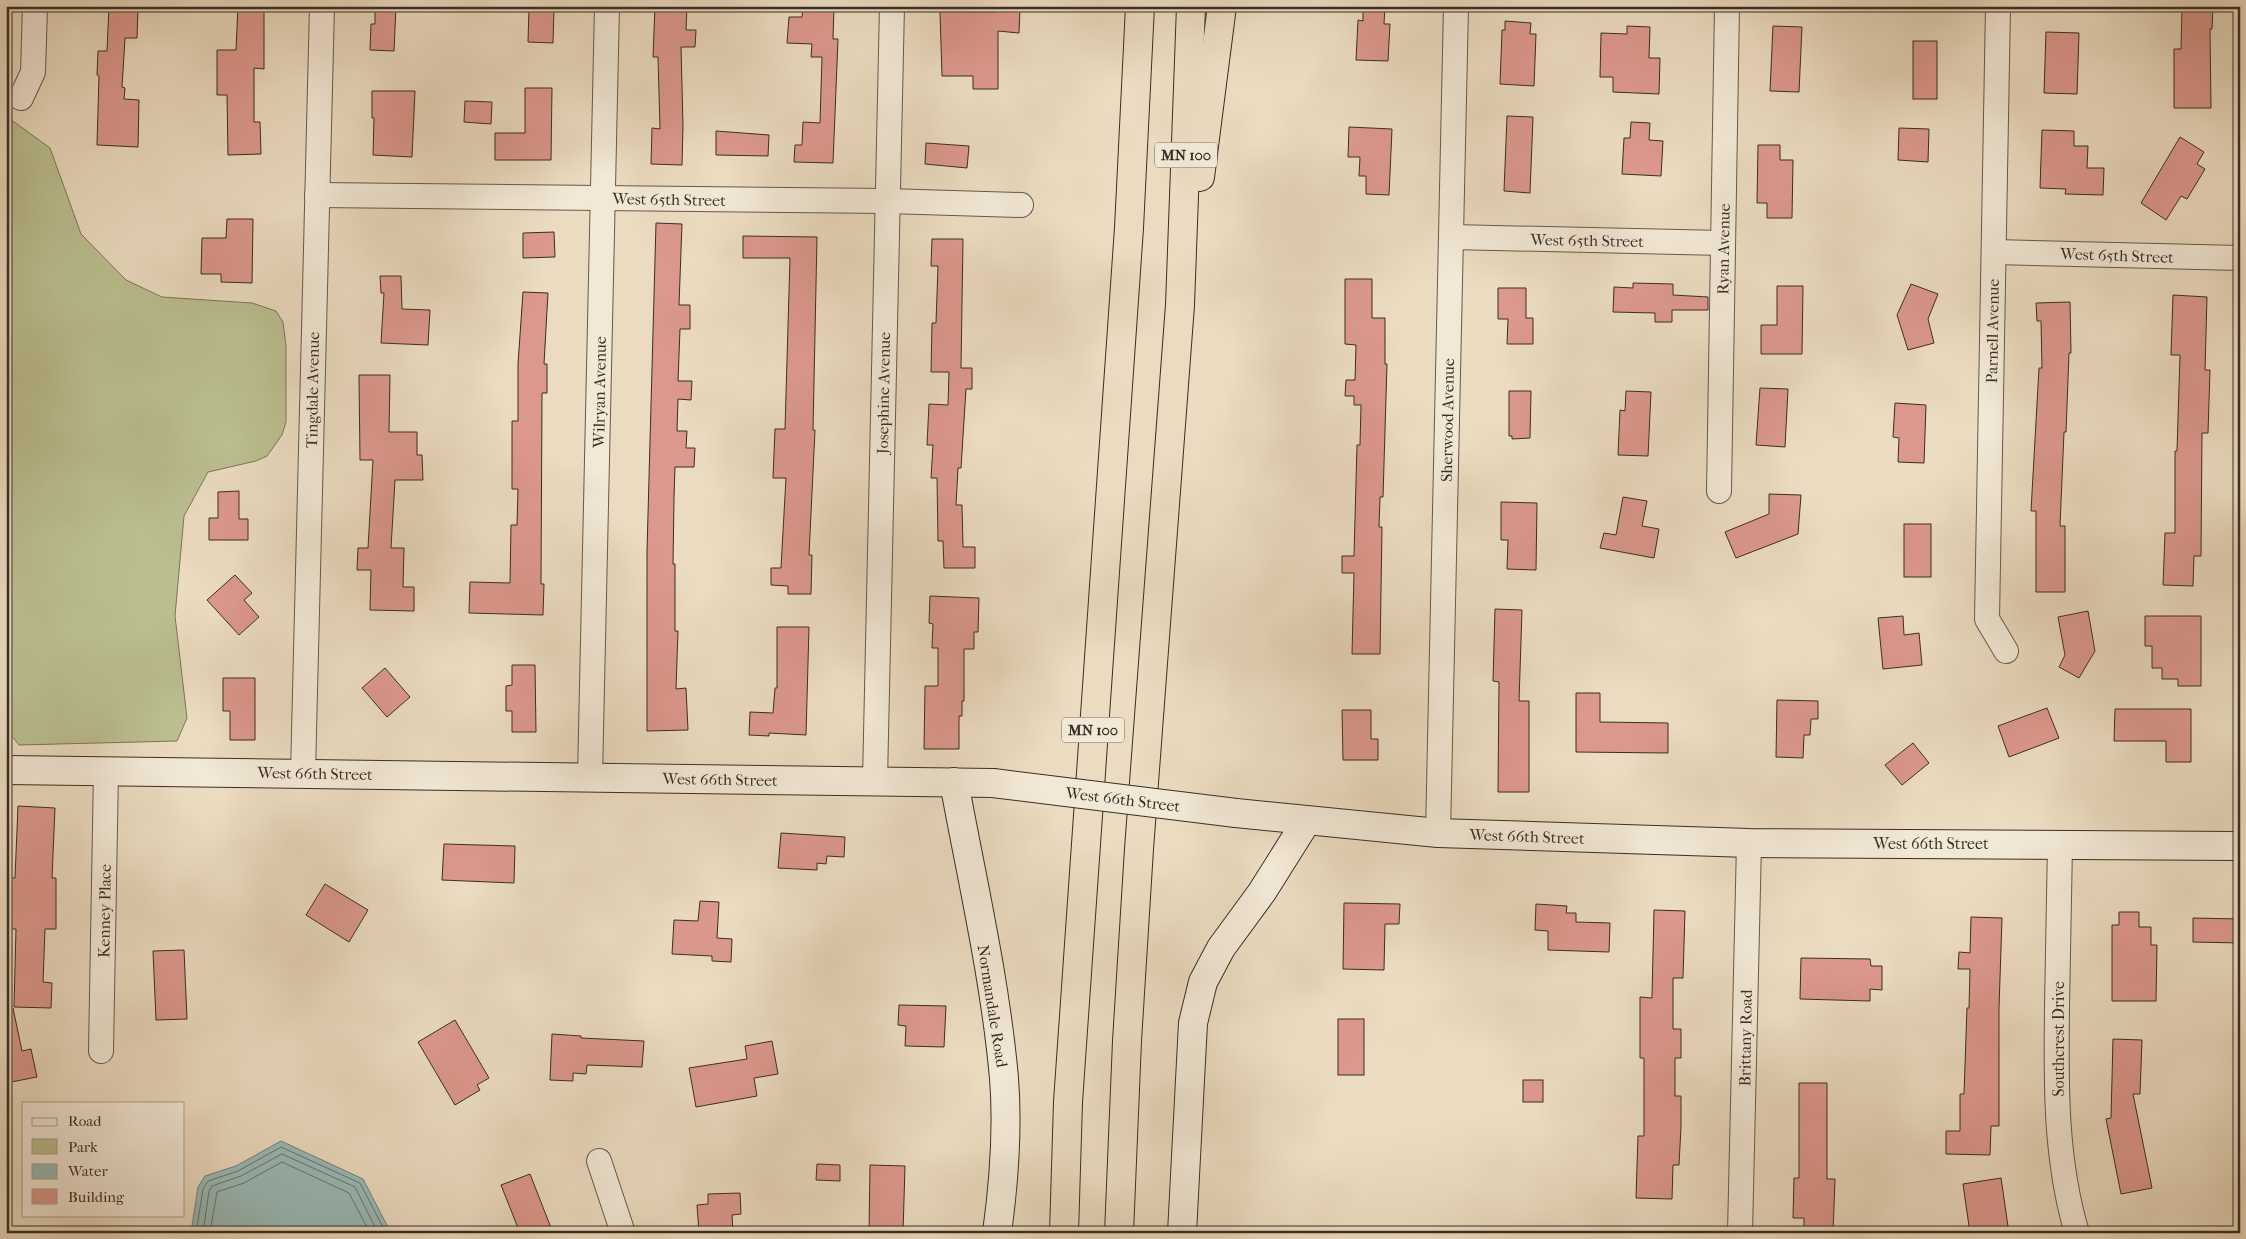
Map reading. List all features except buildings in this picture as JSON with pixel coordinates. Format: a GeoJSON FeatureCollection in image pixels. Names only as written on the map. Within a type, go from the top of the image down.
{"type":"FeatureCollection","features":[{"type":"Feature","properties":{"kind":"highway","name":"MN 100"},"geometry":{"type":"LineString","coordinates":[[1064,1233],[1068,1102],[1128,238],[1140,6]]}},
{"type":"Feature","properties":{"kind":"highway","name":"MN 100"},"geometry":{"type":"LineString","coordinates":[[1119,1233],[1127,1041],[1139,849],[1180,305],[1191,6]]}},
{"type":"Feature","properties":{"kind":"highway"},"geometry":{"type":"LineString","coordinates":[[1180,305],[1205,143],[1222,6]]}},
{"type":"Feature","properties":{"kind":"street"},"geometry":{"type":"LineString","coordinates":[[21,98],[33,72],[35,6]]}},
{"type":"Feature","properties":{"kind":"street","name":"Tingdale Avenue"},"geometry":{"type":"LineString","coordinates":[[303,773],[322,6]]}},
{"type":"Feature","properties":{"kind":"street","name":"Wilryan Avenue"},"geometry":{"type":"LineString","coordinates":[[590,777],[607,6]]}},
{"type":"Feature","properties":{"kind":"street","name":"Josephine Avenue"},"geometry":{"type":"LineString","coordinates":[[875,781],[892,6]]}},
{"type":"Feature","properties":{"kind":"street","name":"Sherwood Avenue"},"geometry":{"type":"LineString","coordinates":[[1438,833],[1456,6]]}},
{"type":"Feature","properties":{"kind":"street","name":"Ryan Avenue"},"geometry":{"type":"LineString","coordinates":[[1719,491],[1727,6]]}},
{"type":"Feature","properties":{"kind":"street","name":"Parnell Avenue"},"geometry":{"type":"LineString","coordinates":[[1998,6],[1987,619],[2006,651]]}},
{"type":"Feature","properties":{"kind":"street","name":"West 65th Street"},"geometry":{"type":"LineString","coordinates":[[317,195],[887,201],[1021,205]]}},
{"type":"Feature","properties":{"kind":"street","name":"West 65th Street"},"geometry":{"type":"LineString","coordinates":[[1452,237],[1723,243]]}},
{"type":"Feature","properties":{"kind":"street","name":"West 65th Street"},"geometry":{"type":"LineString","coordinates":[[1994,252],[2240,258]]}},
{"type":"Feature","properties":{"kind":"street","name":"West 66th Street"},"geometry":{"type":"LineString","coordinates":[[6,770],[993,783],[1306,822],[1438,833],[1749,843],[2240,846]]}},
{"type":"Feature","properties":{"kind":"street","name":"Kenney Place"},"geometry":{"type":"LineString","coordinates":[[101,1051],[106,771]]}},
{"type":"Feature","properties":{"kind":"street","name":"Normandale Road"},"geometry":{"type":"LineString","coordinates":[[954,782],[995,1009],[1004,1079],[1006,1142],[997,1233]]}},
{"type":"Feature","properties":{"kind":"street"},"geometry":{"type":"LineString","coordinates":[[1182,1233],[1193,1023],[1203,982],[1221,948],[1262,892],[1306,822]]}},
{"type":"Feature","properties":{"kind":"street","name":"Brittany Road"},"geometry":{"type":"LineString","coordinates":[[1740,1233],[1749,843]]}},
{"type":"Feature","properties":{"kind":"street","name":"Southcrest Drive"},"geometry":{"type":"LineString","coordinates":[[2060,844],[2057,1069],[2059,1139],[2070,1209],[2077,1233]]}},
{"type":"Feature","properties":{"kind":"street"},"geometry":{"type":"LineString","coordinates":[[599,1161],[623,1233]]}},
{"type":"Feature","properties":{"kind":"green space"},"geometry":{"type":"Polygon","coordinates":[[[6,116],[50,148],[81,234],[126,280],[162,297],[252,303],[276,311],[283,322],[286,346],[286,422],[282,435],[267,456],[256,461],[208,472],[184,516],[175,616],[187,718],[177,741],[19,745],[9,732],[6,722],[6,116]]]}},
{"type":"Feature","properties":{"kind":"water"},"geometry":{"type":"Polygon","coordinates":[[[281,1141],[363,1179],[391,1233],[191,1233],[198,1187],[205,1176],[236,1166],[281,1141]]]}}]}
